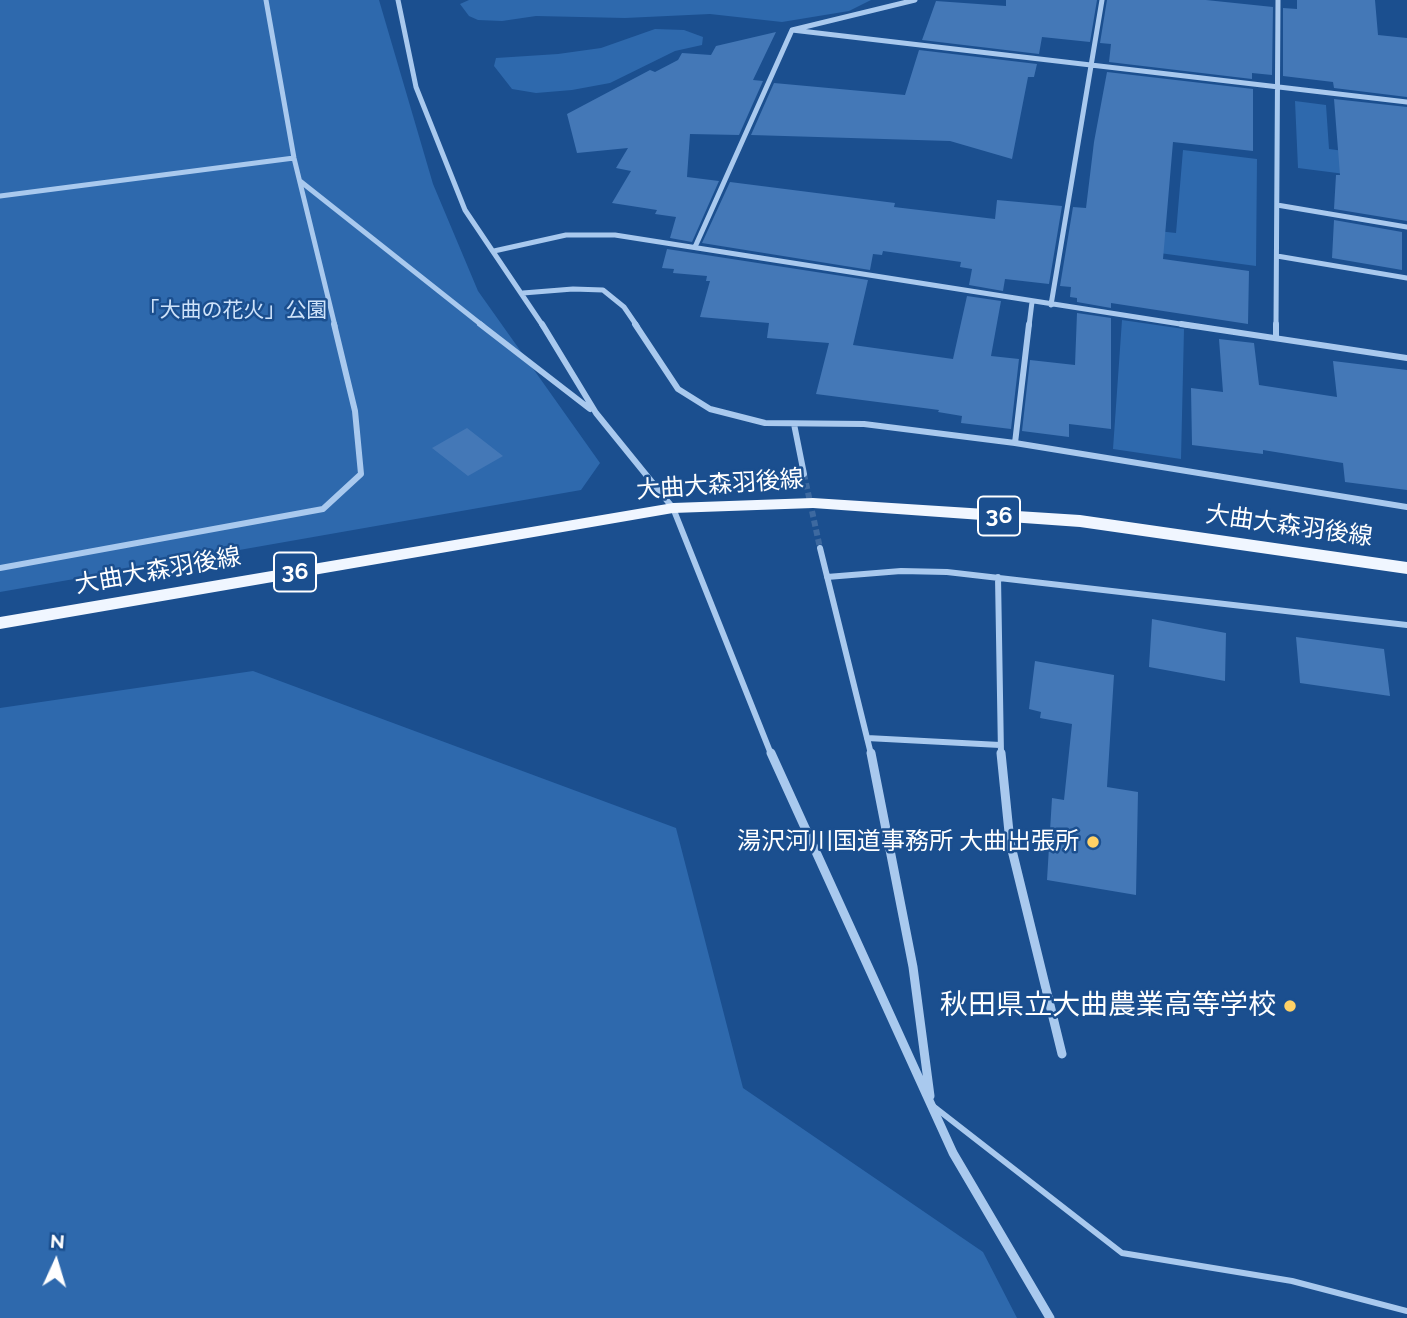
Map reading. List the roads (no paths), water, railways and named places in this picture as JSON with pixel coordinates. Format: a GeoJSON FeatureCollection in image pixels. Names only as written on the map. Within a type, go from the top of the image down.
{"type":"FeatureCollection","features":[{"type":"Feature","properties":{"kind":"main road","name":"大曲大森羽後線"},"geometry":{"type":"LineString","coordinates":[[0,623],[673,508],[813,503],[1080,521],[1407,568]]}},
{"type":"Feature","properties":{"kind":"street"},"geometry":{"type":"LineString","coordinates":[[0,568],[323,509],[361,474],[355,411],[294,158],[266,0]]}},
{"type":"Feature","properties":{"kind":"street"},"geometry":{"type":"LineString","coordinates":[[398,0],[416,87],[466,210],[523,293],[596,413],[673,508],[786,791],[953,1153],[1050,1318]]}},
{"type":"Feature","properties":{"kind":"street"},"geometry":{"type":"LineString","coordinates":[[792,30],[915,0]]}},
{"type":"Feature","properties":{"kind":"street"},"geometry":{"type":"LineString","coordinates":[[1051,305],[1102,0]]}},
{"type":"Feature","properties":{"kind":"street"},"geometry":{"type":"LineString","coordinates":[[1276,337],[1278,0]]}},
{"type":"Feature","properties":{"kind":"street"},"geometry":{"type":"LineString","coordinates":[[695,247],[792,30]]}},
{"type":"Feature","properties":{"kind":"street"},"geometry":{"type":"LineString","coordinates":[[792,30],[1407,102]]}},
{"type":"Feature","properties":{"kind":"street"},"geometry":{"type":"LineString","coordinates":[[0,196],[294,158]]}},
{"type":"Feature","properties":{"kind":"street"},"geometry":{"type":"LineString","coordinates":[[299,180],[387,252],[596,413]]}},
{"type":"Feature","properties":{"kind":"street"},"geometry":{"type":"LineString","coordinates":[[1277,205],[1407,228]]}},
{"type":"Feature","properties":{"kind":"street"},"geometry":{"type":"LineString","coordinates":[[494,251],[566,235],[615,234],[1051,305],[1407,358]]}},
{"type":"Feature","properties":{"kind":"street"},"geometry":{"type":"LineString","coordinates":[[1277,256],[1407,278]]}},
{"type":"Feature","properties":{"kind":"street"},"geometry":{"type":"LineString","coordinates":[[523,293],[573,289],[603,290],[624,307],[678,389],[710,410],[765,422],[863,424],[1015,443],[1407,507]]}},
{"type":"Feature","properties":{"kind":"street"},"geometry":{"type":"LineString","coordinates":[[1015,443],[1032,302]]}},
{"type":"Feature","properties":{"kind":"street"},"geometry":{"type":"LineString","coordinates":[[794,424],[804,474]]}},
{"type":"Feature","properties":{"kind":"street"},"geometry":{"type":"LineString","coordinates":[[820,548],[879,785],[913,967],[931,1104]]}},
{"type":"Feature","properties":{"kind":"street"},"geometry":{"type":"LineString","coordinates":[[827,577],[901,571],[947,572],[1407,625]]}},
{"type":"Feature","properties":{"kind":"street"},"geometry":{"type":"LineString","coordinates":[[999,577],[1000,745],[1010,842],[1062,1054]]}},
{"type":"Feature","properties":{"kind":"street"},"geometry":{"type":"LineString","coordinates":[[867,738],[1000,745]]}},
{"type":"Feature","properties":{"kind":"lane"},"geometry":{"type":"LineString","coordinates":[[931,1104],[1122,1253],[1292,1281],[1407,1311]]}},
{"type":"Feature","properties":{"kind":"tunnel"},"geometry":{"type":"LineString","coordinates":[[804,474],[820,548]]}},
{"type":"Feature","properties":{"kind":"place","name":"湯沢河川国道事務所 大曲出張所"},"geometry":{"type":"Point","coordinates":[1093,842]}},
{"type":"Feature","properties":{"kind":"place","name":"秋田県立大曲農業高等学校"},"geometry":{"type":"Point","coordinates":[1290,1006]}},
{"type":"Feature","properties":{"kind":"park label","name":"「大曲の花火」公園"},"geometry":{"type":"Point","coordinates":[233,311]}}]}
